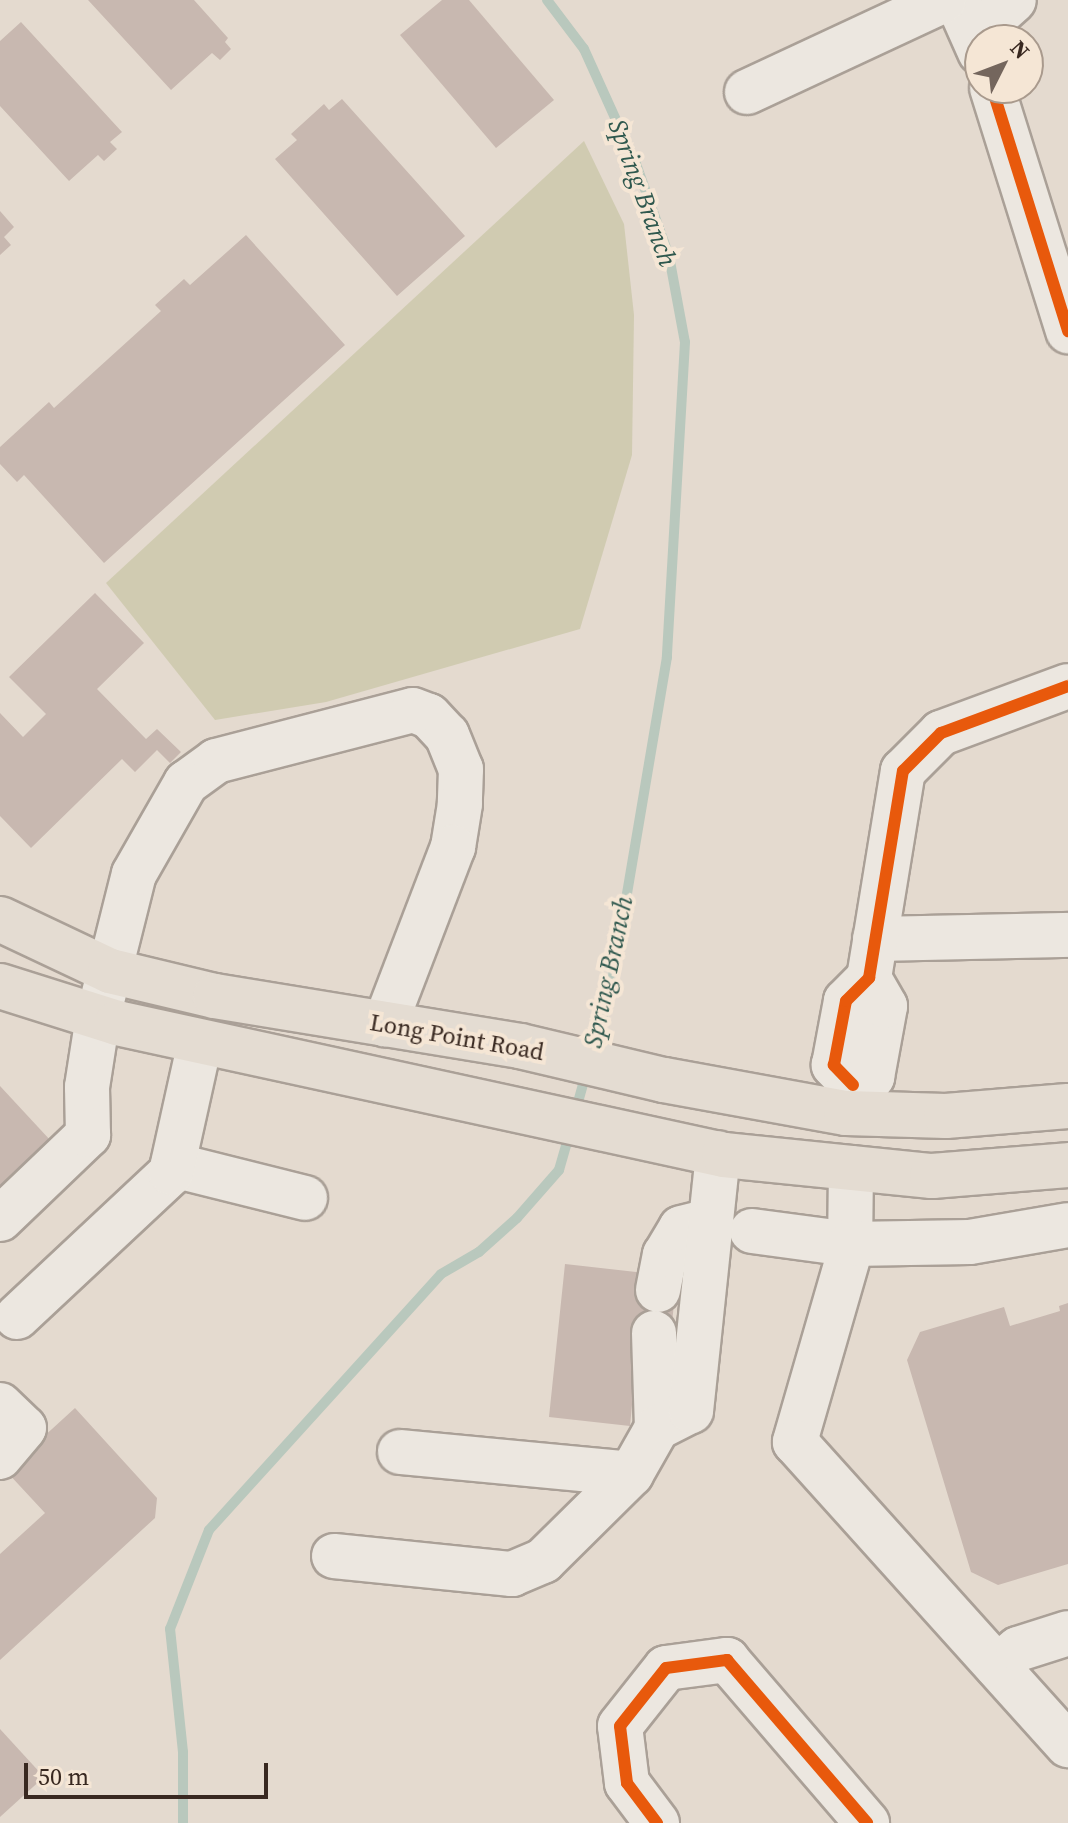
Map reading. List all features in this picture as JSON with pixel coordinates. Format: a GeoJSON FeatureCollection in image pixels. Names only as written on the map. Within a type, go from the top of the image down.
{"type":"FeatureCollection","features":[{"type":"Feature","properties":{"kind":"main road","name":"Long Point Road"},"geometry":{"type":"LineString","coordinates":[[0,919],[110,971],[215,996],[520,1046],[664,1080],[850,1099],[946,1116],[1068,1106]]}},
{"type":"Feature","properties":{"kind":"main road"},"geometry":{"type":"LineString","coordinates":[[0,986],[98,1017],[200,1042],[505,1110],[718,1153],[932,1176],[1068,1165]]}},
{"type":"Feature","properties":{"kind":"main road"},"geometry":{"type":"LineString","coordinates":[[850,1099],[851,1168]]}},
{"type":"Feature","properties":{"kind":"street"},"geometry":{"type":"LineString","coordinates":[[747,92],[944,0]]}},
{"type":"Feature","properties":{"kind":"street"},"geometry":{"type":"LineString","coordinates":[[978,24],[1014,0]]}},
{"type":"Feature","properties":{"kind":"street"},"geometry":{"type":"LineString","coordinates":[[997,104],[1068,331]]}},
{"type":"Feature","properties":{"kind":"street"},"geometry":{"type":"LineString","coordinates":[[850,1099],[834,1065],[846,1001],[872,959],[903,771],[941,733],[1068,686]]}},
{"type":"Feature","properties":{"kind":"street"},"geometry":{"type":"LineString","coordinates":[[0,1219],[88,1135],[87,1087],[98,1017],[134,874],[186,783],[216,761],[413,710],[429,716],[447,735],[461,769],[460,804],[453,847],[385,1024]]}},
{"type":"Feature","properties":{"kind":"street"},"geometry":{"type":"LineString","coordinates":[[872,959],[1068,935]]}},
{"type":"Feature","properties":{"kind":"street"},"geometry":{"type":"LineString","coordinates":[[17,1317],[171,1173],[200,1042]]}},
{"type":"Feature","properties":{"kind":"street"},"geometry":{"type":"LineString","coordinates":[[657,1428],[691,1411],[718,1153]]}},
{"type":"Feature","properties":{"kind":"street"},"geometry":{"type":"LineString","coordinates":[[173,1165],[305,1198]]}},
{"type":"Feature","properties":{"kind":"street"},"geometry":{"type":"LineString","coordinates":[[851,1168],[850,1244],[795,1442],[1068,1745]]}},
{"type":"Feature","properties":{"kind":"street"},"geometry":{"type":"LineString","coordinates":[[658,1290],[665,1255],[681,1228],[710,1221]]}},
{"type":"Feature","properties":{"kind":"street"},"geometry":{"type":"LineString","coordinates":[[752,1231],[850,1244],[970,1242],[1068,1225]]}},
{"type":"Feature","properties":{"kind":"street"},"geometry":{"type":"LineString","coordinates":[[334,1556],[512,1574],[543,1561],[631,1474],[657,1428],[654,1333]]}},
{"type":"Feature","properties":{"kind":"street"},"geometry":{"type":"LineString","coordinates":[[0,1405],[24,1428],[0,1457]]}},
{"type":"Feature","properties":{"kind":"street"},"geometry":{"type":"LineString","coordinates":[[400,1452],[631,1474]]}},
{"type":"Feature","properties":{"kind":"street"},"geometry":{"type":"LineString","coordinates":[[997,1666],[1018,1649],[1068,1633]]}},
{"type":"Feature","properties":{"kind":"street"},"geometry":{"type":"LineString","coordinates":[[657,1823],[627,1783],[620,1726],[666,1668],[727,1660],[867,1823]]}},
{"type":"Feature","properties":{"kind":"shaded area"},"geometry":{"type":"Polygon","coordinates":[[[584,141],[624,224],[634,315],[632,455],[580,629],[326,702],[215,720],[106,583],[584,141]]]}},
{"type":"Feature","properties":{"kind":"building"},"geometry":{"type":"Polygon","coordinates":[[[88,0],[194,0],[228,38],[225,42],[231,49],[220,60],[212,53],[171,90],[88,0]]]}},
{"type":"Feature","properties":{"kind":"building"},"geometry":{"type":"Polygon","coordinates":[[[442,0],[469,0],[554,100],[496,148],[400,35],[442,0]]]}},
{"type":"Feature","properties":{"kind":"building"},"geometry":{"type":"Polygon","coordinates":[[[21,22],[122,132],[110,142],[117,149],[104,161],[98,155],[69,181],[0,106],[0,41],[21,22]]]}},
{"type":"Feature","properties":{"kind":"building"},"geometry":{"type":"Polygon","coordinates":[[[342,99],[465,236],[397,296],[275,159],[297,140],[291,134],[324,104],[329,110],[342,99]]]}},
{"type":"Feature","properties":{"kind":"building"},"geometry":{"type":"Polygon","coordinates":[[[0,211],[14,227],[4,237],[11,245],[0,255],[0,211]]]}},
{"type":"Feature","properties":{"kind":"building"},"geometry":{"type":"Polygon","coordinates":[[[246,235],[345,345],[104,563],[24,475],[17,482],[0,464],[0,447],[49,402],[54,408],[161,311],[155,305],[184,279],[190,285],[246,235]]]}},
{"type":"Feature","properties":{"kind":"building"},"geometry":{"type":"Polygon","coordinates":[[[95,593],[144,643],[97,689],[146,739],[157,729],[181,752],[170,763],[157,750],[135,772],[122,759],[31,848],[0,816],[0,713],[23,737],[46,714],[9,677],[95,593]]]}},
{"type":"Feature","properties":{"kind":"building"},"geometry":{"type":"Polygon","coordinates":[[[0,1086],[51,1141],[0,1187],[0,1086]]]}},
{"type":"Feature","properties":{"kind":"building"},"geometry":{"type":"Polygon","coordinates":[[[565,1264],[645,1273],[675,1292],[671,1335],[639,1331],[630,1426],[549,1417],[565,1264]]]}},
{"type":"Feature","properties":{"kind":"building"},"geometry":{"type":"Polygon","coordinates":[[[1068,1303],[1068,1564],[998,1585],[971,1572],[907,1360],[920,1332],[1004,1307],[1010,1326],[1060,1311],[1059,1306],[1068,1303]]]}},
{"type":"Feature","properties":{"kind":"building"},"geometry":{"type":"Polygon","coordinates":[[[75,1408],[157,1498],[155,1518],[0,1660],[0,1554],[45,1513],[6,1471],[75,1408]]]}},
{"type":"Feature","properties":{"kind":"building"},"geometry":{"type":"Polygon","coordinates":[[[0,1729],[44,1777],[0,1817],[0,1729]]]}},
{"type":"Feature","properties":{"kind":"waterway","name":"Spring Branch"},"geometry":{"type":"LineString","coordinates":[[547,0],[584,49],[636,164],[669,256],[685,342],[667,657],[611,987],[593,1051]]}},
{"type":"Feature","properties":{"kind":"waterway","name":"Spring Branch"},"geometry":{"type":"LineString","coordinates":[[575,1113],[587,1070]]}},
{"type":"Feature","properties":{"kind":"waterway","name":"Spring Branch"},"geometry":{"type":"LineString","coordinates":[[183,1823],[183,1752],[170,1629],[209,1530],[441,1274],[479,1252],[517,1218],[559,1170],[570,1132]]}},
{"type":"Feature","properties":{"kind":"cycle path"},"geometry":{"type":"LineString","coordinates":[[997,104],[1068,331]]}},
{"type":"Feature","properties":{"kind":"cycle path"},"geometry":{"type":"LineString","coordinates":[[853,1085],[834,1065],[846,1001],[869,978],[903,771],[941,733],[1068,686]]}},
{"type":"Feature","properties":{"kind":"cycle path"},"geometry":{"type":"LineString","coordinates":[[657,1823],[627,1783],[620,1726],[666,1668],[727,1660],[867,1823]]}}]}
